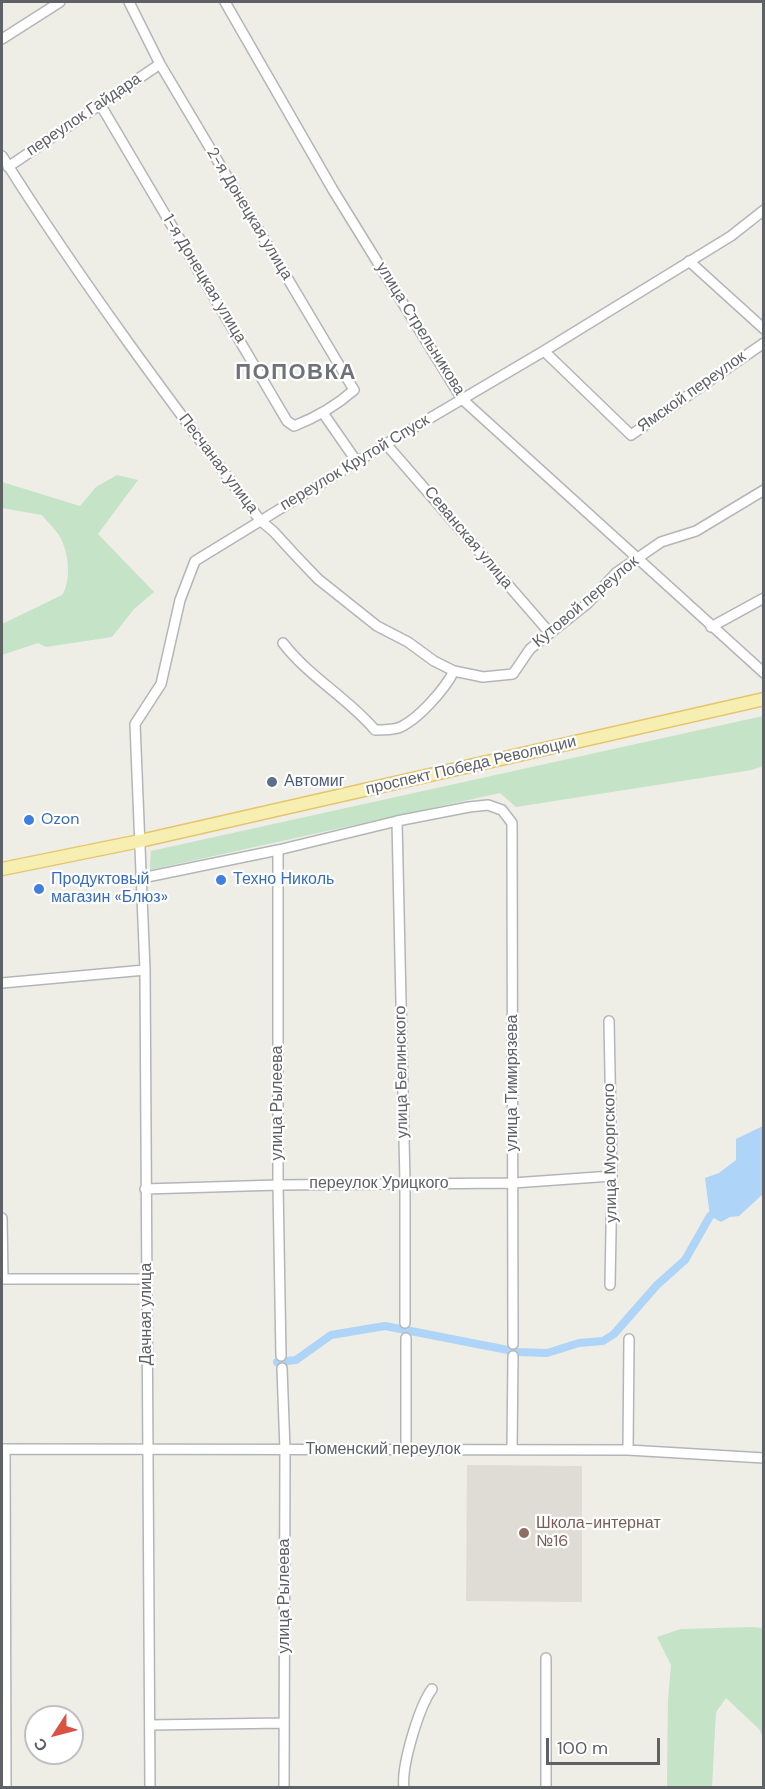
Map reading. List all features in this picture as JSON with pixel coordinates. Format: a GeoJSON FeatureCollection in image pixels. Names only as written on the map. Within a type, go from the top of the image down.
{"type":"FeatureCollection","features":[{"type":"Feature","properties":{"kind":"main road","name":"проспект Победа Революции"},"geometry":{"type":"LineString","coordinates":[[2,869],[140,841],[764,699]]}},
{"type":"Feature","properties":{"kind":"street"},"geometry":{"type":"LineString","coordinates":[[2,39],[60,2]]}},
{"type":"Feature","properties":{"kind":"street","name":"2-я Донецкая улица"},"geometry":{"type":"LineString","coordinates":[[129,2],[160,63],[354,390],[323,413]]}},
{"type":"Feature","properties":{"kind":"street","name":"улица Стрельникова"},"geometry":{"type":"LineString","coordinates":[[225,2],[333,190],[462,399],[764,673]]}},
{"type":"Feature","properties":{"kind":"street","name":"переулок Гайдара"},"geometry":{"type":"LineString","coordinates":[[8,167],[160,63]]}},
{"type":"Feature","properties":{"kind":"street","name":"1-я Донецкая улица"},"geometry":{"type":"LineString","coordinates":[[100,104],[287,421],[294,426],[323,413]]}},
{"type":"Feature","properties":{"kind":"street","name":"Песчаная улица"},"geometry":{"type":"LineString","coordinates":[[2,156],[43,221],[162,392],[260,520],[318,579],[377,626],[408,642],[434,661],[454,671],[483,677],[513,674]]}},
{"type":"Feature","properties":{"kind":"street","name":"переулок Крутой Спуск"},"geometry":{"type":"LineString","coordinates":[[140,841],[135,724],[161,684],[180,600],[195,561],[731,236],[764,210]]}},
{"type":"Feature","properties":{"kind":"street"},"geometry":{"type":"LineString","coordinates":[[689,261],[764,329]]}},
{"type":"Feature","properties":{"kind":"street","name":"Ямской переулок"},"geometry":{"type":"LineString","coordinates":[[544,351],[631,435],[764,343]]}},
{"type":"Feature","properties":{"kind":"street"},"geometry":{"type":"LineString","coordinates":[[323,413],[357,462]]}},
{"type":"Feature","properties":{"kind":"street","name":"Севанская улица"},"geometry":{"type":"LineString","coordinates":[[386,444],[549,632]]}},
{"type":"Feature","properties":{"kind":"street","name":"Кутовой переулок"},"geometry":{"type":"LineString","coordinates":[[513,674],[530,649],[588,603],[616,573],[661,542],[696,531],[764,490]]}},
{"type":"Feature","properties":{"kind":"street"},"geometry":{"type":"LineString","coordinates":[[711,627],[764,598]]}},
{"type":"Feature","properties":{"kind":"street"},"geometry":{"type":"LineString","coordinates":[[283,643],[294,657],[342,697],[375,730],[396,729],[411,720],[440,694],[454,671]]}},
{"type":"Feature","properties":{"kind":"street","name":"улица Тимирязева"},"geometry":{"type":"LineString","coordinates":[[397,821],[488,805],[502,810],[512,823],[513,1344]]}},
{"type":"Feature","properties":{"kind":"street"},"geometry":{"type":"LineString","coordinates":[[142,878],[278,850],[397,821]]}},
{"type":"Feature","properties":{"kind":"street","name":"улица Белинского"},"geometry":{"type":"LineString","coordinates":[[397,821],[405,1183],[405,1323]]}},
{"type":"Feature","properties":{"kind":"street","name":"Дачная улица"},"geometry":{"type":"LineString","coordinates":[[140,841],[145,970],[150,1788]]}},
{"type":"Feature","properties":{"kind":"street","name":"улица Рылеева"},"geometry":{"type":"LineString","coordinates":[[278,850],[278,1185],[281,1356]]}},
{"type":"Feature","properties":{"kind":"street"},"geometry":{"type":"LineString","coordinates":[[2,983],[145,970]]}},
{"type":"Feature","properties":{"kind":"street","name":"улица Мусоргского"},"geometry":{"type":"LineString","coordinates":[[609,1021],[612,1176],[610,1285]]}},
{"type":"Feature","properties":{"kind":"street","name":"переулок Урицкого"},"geometry":{"type":"LineString","coordinates":[[146,1189],[278,1185],[513,1183],[612,1176]]}},
{"type":"Feature","properties":{"kind":"street"},"geometry":{"type":"LineString","coordinates":[[2,1218],[2,1279],[147,1279]]}},
{"type":"Feature","properties":{"kind":"street"},"geometry":{"type":"LineString","coordinates":[[405,1338],[406,1450]]}},
{"type":"Feature","properties":{"kind":"street"},"geometry":{"type":"LineString","coordinates":[[628,1450],[629,1339]]}},
{"type":"Feature","properties":{"kind":"street"},"geometry":{"type":"LineString","coordinates":[[512,1450],[513,1356]]}},
{"type":"Feature","properties":{"kind":"street","name":"улица Рылеева"},"geometry":{"type":"LineString","coordinates":[[282,1368],[285,1450],[284,1788]]}},
{"type":"Feature","properties":{"kind":"street"},"geometry":{"type":"LineString","coordinates":[[3,1449],[6,1788]]}},
{"type":"Feature","properties":{"kind":"street","name":"Тюменский переулок"},"geometry":{"type":"LineString","coordinates":[[3,1449],[628,1450],[764,1458]]}},
{"type":"Feature","properties":{"kind":"street"},"geometry":{"type":"LineString","coordinates":[[546,1658],[546,1788]]}},
{"type":"Feature","properties":{"kind":"street"},"geometry":{"type":"LineString","coordinates":[[404,1788],[404,1768],[425,1699],[432,1689]]}},
{"type":"Feature","properties":{"kind":"street"},"geometry":{"type":"LineString","coordinates":[[150,1725],[284,1723]]}},
{"type":"Feature","properties":{"kind":"shaded area","name":"Школа-интернат №16"},"geometry":{"type":"Polygon","coordinates":[[[467,1465],[582,1466],[582,1602],[466,1601],[467,1465]]]}},
{"type":"Feature","properties":{"kind":"green space"},"geometry":{"type":"Polygon","coordinates":[[[117,475],[138,480],[98,534],[154,592],[134,609],[112,637],[46,647],[38,643],[2,655],[2,624],[62,595],[67,583],[68,569],[61,538],[42,515],[2,508],[2,482],[80,506],[96,487],[117,475]]]}},
{"type":"Feature","properties":{"kind":"green space"},"geometry":{"type":"Polygon","coordinates":[[[763,716],[763,766],[752,770],[516,807],[500,793],[150,870],[151,851],[763,716]]]}},
{"type":"Feature","properties":{"kind":"green space"},"geometry":{"type":"Polygon","coordinates":[[[763,1628],[763,1737],[759,1729],[726,1698],[716,1712],[712,1787],[667,1787],[668,1700],[671,1665],[657,1637],[681,1629],[763,1628]]]}},
{"type":"Feature","properties":{"kind":"water"},"geometry":{"type":"Polygon","coordinates":[[[763,1126],[763,1194],[739,1216],[730,1217],[721,1222],[710,1216],[705,1178],[719,1173],[736,1160],[736,1139],[763,1126]]]}},
{"type":"Feature","properties":{"kind":"waterway"},"geometry":{"type":"LineString","coordinates":[[277,1362],[296,1360],[331,1335],[385,1326],[518,1352],[547,1353],[579,1343],[603,1341],[614,1334],[657,1285],[685,1260],[710,1216]]}},
{"type":"Feature","properties":{"kind":"place","name":"Автомиг"},"geometry":{"type":"Point","coordinates":[272,782]}},
{"type":"Feature","properties":{"kind":"place","name":"Ozon"},"geometry":{"type":"Point","coordinates":[29,820]}},
{"type":"Feature","properties":{"kind":"place","name":"Техно Николь"},"geometry":{"type":"Point","coordinates":[221,880]}},
{"type":"Feature","properties":{"kind":"place","name":"Продуктовый магазин «Блюз»"},"geometry":{"type":"Point","coordinates":[39,889]}},
{"type":"Feature","properties":{"kind":"place","name":"Школа-интернат №16"},"geometry":{"type":"Point","coordinates":[524,1533]}},
{"type":"Feature","properties":{"kind":"district","name":"ПОПОВКА"},"geometry":{"type":"Point","coordinates":[296,373]}}]}
